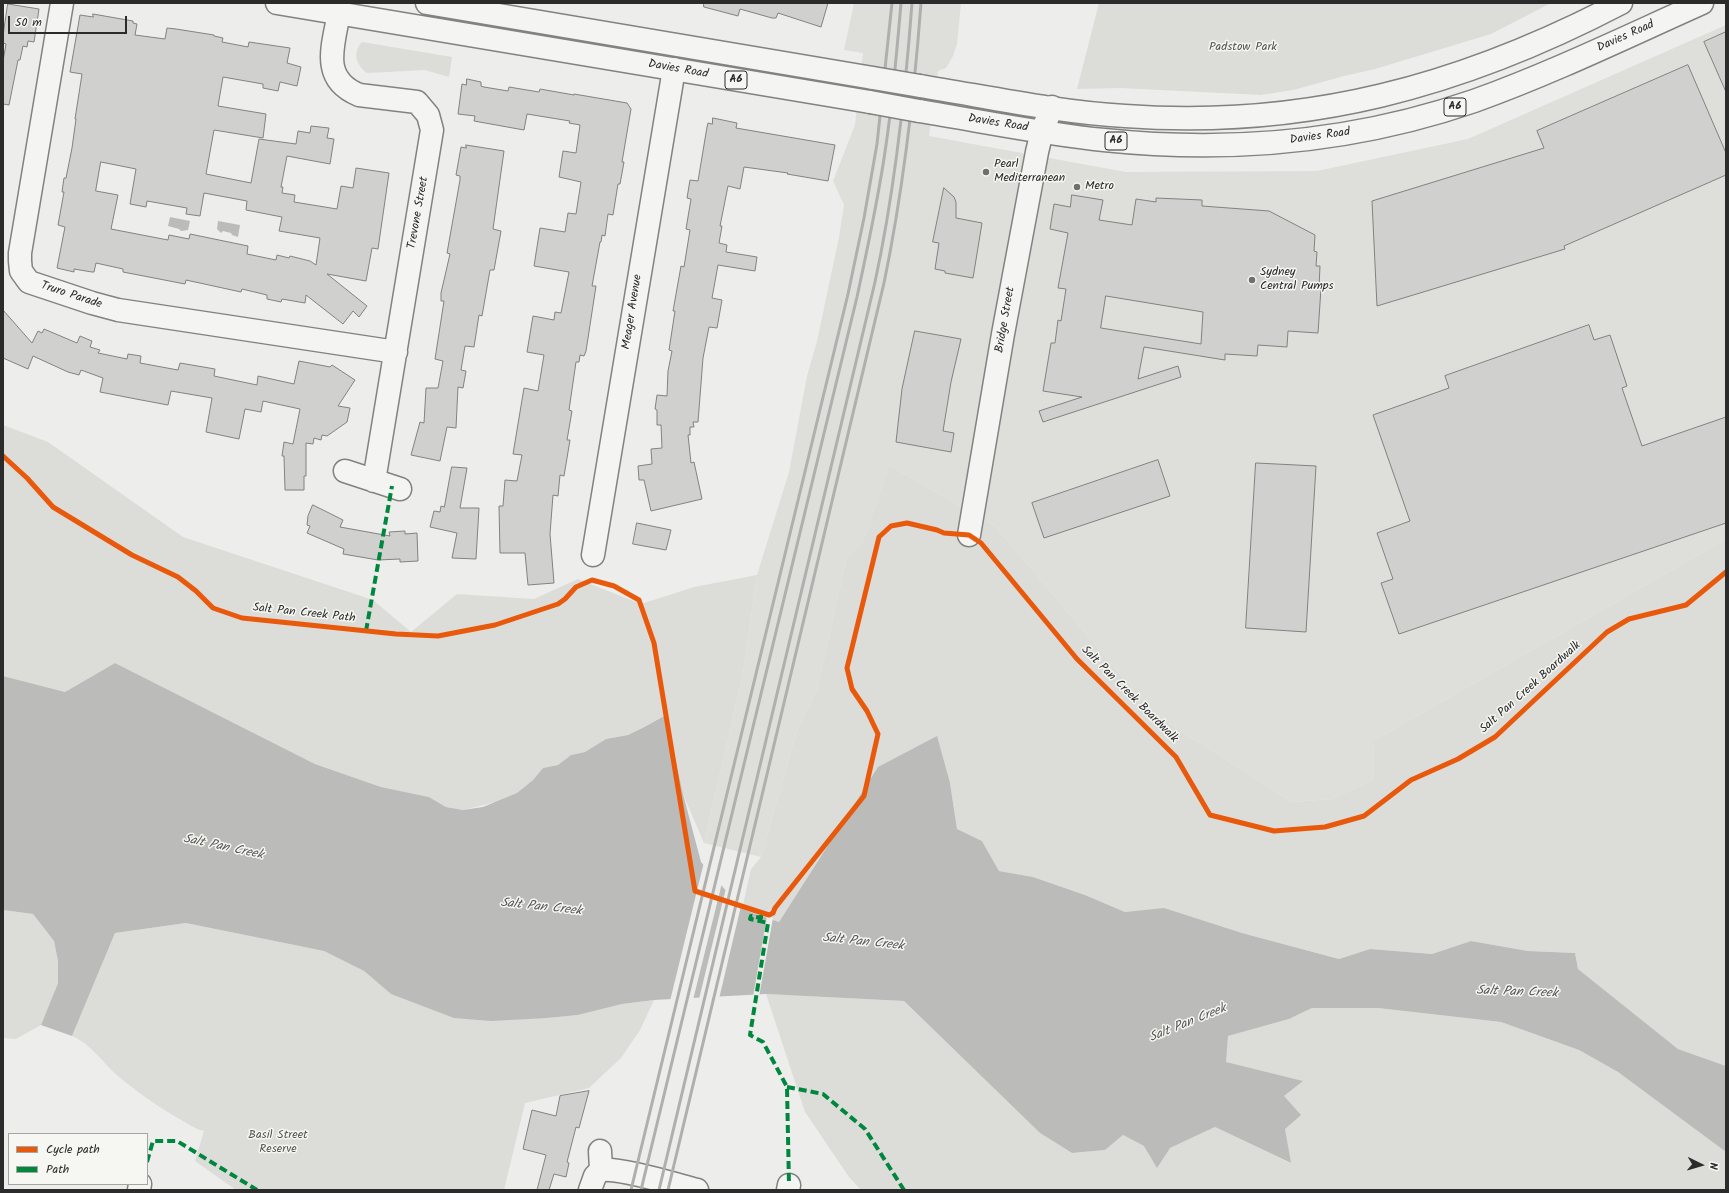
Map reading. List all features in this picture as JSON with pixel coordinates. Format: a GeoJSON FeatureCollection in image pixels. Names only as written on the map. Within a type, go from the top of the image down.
{"type":"FeatureCollection","features":[{"type":"Feature","properties":{"kind":"main road","name":"Truro Parade"},"geometry":{"type":"LineString","coordinates":[[62,3],[20,253],[21,270],[29,282],[118,310],[396,352]]}},
{"type":"Feature","properties":{"kind":"main road","name":"Davies Road"},"geometry":{"type":"LineString","coordinates":[[277,3],[1042,131],[1133,142],[1218,146],[1294,141],[1366,129],[1443,110],[1516,85],[1702,3]]}},
{"type":"Feature","properties":{"kind":"main road","name":"Davies Road"},"geometry":{"type":"LineString","coordinates":[[427,3],[1052,107],[1118,116],[1184,119],[1262,115],[1333,106],[1409,89],[1471,70],[1539,43],[1621,3]]}},
{"type":"Feature","properties":{"kind":"main road","name":"Trevone Street"},"geometry":{"type":"LineString","coordinates":[[339,13],[333,45],[332,65],[334,74],[340,83],[350,91],[359,95],[417,102],[428,115],[431,122],[431,142],[374,481]]}},
{"type":"Feature","properties":{"kind":"main road"},"geometry":{"type":"LineString","coordinates":[[645,39],[662,55],[674,70]]}},
{"type":"Feature","properties":{"kind":"main road","name":"Meager Avenue"},"geometry":{"type":"LineString","coordinates":[[593,555],[674,70]]}},
{"type":"Feature","properties":{"kind":"main road","name":"Bridge Street"},"geometry":{"type":"LineString","coordinates":[[969,535],[1003,334],[1042,131],[1052,107]]}},
{"type":"Feature","properties":{"kind":"main road"},"geometry":{"type":"LineString","coordinates":[[345,471],[400,489]]}},
{"type":"Feature","properties":{"kind":"main road"},"geometry":{"type":"LineString","coordinates":[[590,1190],[601,1160],[606,1169],[626,1172],[697,1190]]}},
{"type":"Feature","properties":{"kind":"shaded area"},"geometry":{"type":"Polygon","coordinates":[[[854,3],[961,3],[957,44],[953,56],[946,68],[938,71],[929,136],[1126,172],[1317,171],[1468,139],[1726,25],[1726,539],[1373,741],[1374,779],[1333,799],[1292,802],[1153,713],[996,527],[889,465],[863,542],[847,556],[817,690],[798,727],[761,857],[704,843],[743,674],[757,575],[789,472],[807,376],[817,341],[839,237],[844,205],[833,181],[855,125],[863,53],[844,50],[854,3]]]}},
{"type":"Feature","properties":{"kind":"green space","name":"Padstow Park"},"geometry":{"type":"Polygon","coordinates":[[[1099,3],[1551,3],[1491,34],[1375,69],[1293,90],[1261,95],[1120,88],[1077,89],[1099,3]]]}},
{"type":"Feature","properties":{"kind":"green space"},"geometry":{"type":"Polygon","coordinates":[[[362,42],[452,57],[449,77],[425,70],[367,73],[358,63],[356,55],[362,42]]]}},
{"type":"Feature","properties":{"kind":"green space"},"geometry":{"type":"Polygon","coordinates":[[[3,425],[48,442],[183,537],[373,600],[411,632],[457,594],[534,599],[578,579],[641,604],[694,587],[757,575],[743,674],[704,843],[683,794],[666,715],[628,735],[606,739],[585,752],[571,755],[558,765],[543,768],[533,780],[517,793],[500,801],[463,810],[446,807],[429,797],[381,787],[315,764],[115,663],[65,692],[3,676],[3,425]]]}},
{"type":"Feature","properties":{"kind":"green space"},"geometry":{"type":"Polygon","coordinates":[[[889,465],[996,527],[1153,713],[1292,802],[1333,799],[1374,779],[1373,741],[1726,539],[1726,1066],[1678,1049],[1578,969],[1575,953],[1528,951],[1471,941],[1432,954],[1370,949],[1339,959],[1242,933],[1164,909],[1125,912],[1085,895],[1033,877],[999,871],[982,841],[957,829],[950,783],[878,767],[779,922],[742,909],[751,869],[761,857],[798,727],[817,690],[847,556],[863,542],[889,465]]]}},
{"type":"Feature","properties":{"kind":"green space"},"geometry":{"type":"Polygon","coordinates":[[[3,910],[33,914],[54,941],[58,961],[58,983],[41,1025],[16,1039],[3,1038],[3,910]]]}},
{"type":"Feature","properties":{"kind":"green space","name":"Basil Street Reserve"},"geometry":{"type":"Polygon","coordinates":[[[186,923],[324,951],[364,971],[391,994],[547,1018],[578,1015],[622,1004],[654,1000],[640,1030],[621,1058],[589,1088],[525,1103],[504,1190],[236,1190],[195,1161],[204,1131],[186,1123],[147,1098],[112,1071],[79,1039],[72,1036],[115,933],[186,923]]]}},
{"type":"Feature","properties":{"kind":"green space"},"geometry":{"type":"Polygon","coordinates":[[[766,994],[904,1001],[1040,1133],[1072,1153],[1105,1150],[1123,1135],[1144,1146],[1170,1148],[1215,1127],[1290,1163],[1285,1129],[1284,1096],[1302,1081],[1225,1062],[1228,1036],[1289,1019],[1312,1008],[1378,1008],[1501,1022],[1579,1050],[1618,1072],[1726,1152],[1726,1190],[861,1190],[849,1177],[805,1112],[766,994]]]}},
{"type":"Feature","properties":{"kind":"water"},"geometry":{"type":"Polygon","coordinates":[[[170,217],[190,221],[188,230],[181,231],[168,226],[170,217]]]}},
{"type":"Feature","properties":{"kind":"water"},"geometry":{"type":"Polygon","coordinates":[[[218,221],[240,225],[238,237],[223,231],[221,233],[217,229],[218,221]]]}},
{"type":"Feature","properties":{"kind":"water","name":"Salt Pan Creek"},"geometry":{"type":"Polygon","coordinates":[[[115,663],[315,764],[381,787],[429,797],[446,807],[463,810],[483,807],[517,793],[533,780],[543,768],[558,765],[571,755],[585,752],[606,739],[628,735],[666,715],[683,794],[701,862],[742,909],[779,922],[878,767],[937,736],[950,783],[957,829],[982,841],[999,871],[1033,877],[1085,895],[1125,912],[1164,908],[1242,933],[1339,959],[1370,949],[1432,954],[1471,941],[1528,951],[1575,953],[1578,969],[1678,1049],[1726,1066],[1726,1152],[1618,1072],[1579,1050],[1501,1022],[1378,1008],[1312,1008],[1289,1019],[1228,1036],[1226,1062],[1303,1081],[1284,1096],[1301,1115],[1285,1129],[1291,1163],[1215,1127],[1170,1148],[1157,1168],[1144,1146],[1123,1135],[1105,1150],[1072,1153],[1040,1133],[904,1001],[766,994],[654,1000],[622,1004],[578,1015],[547,1018],[491,1021],[454,1018],[391,994],[364,971],[324,951],[186,923],[115,933],[72,1036],[41,1025],[58,983],[58,961],[54,941],[33,914],[3,910],[3,676],[65,692],[115,663]]]}},
{"type":"Feature","properties":{"kind":"pier"},"geometry":{"type":"Polygon","coordinates":[[[704,862],[722,883],[693,1000],[670,1001],[704,862]]]}},
{"type":"Feature","properties":{"kind":"pier"},"geometry":{"type":"Polygon","coordinates":[[[726,888],[741,906],[719,999],[699,999],[726,888]]]}},
{"type":"Feature","properties":{"kind":"pier"},"geometry":{"type":"Polygon","coordinates":[[[767,916],[773,918],[759,997],[753,997],[767,916]]]}},
{"type":"Feature","properties":{"kind":"building"},"geometry":{"type":"Polygon","coordinates":[[[704,3],[828,3],[821,27],[778,13],[776,18],[772,18],[740,9],[738,16],[704,7],[704,3]]]}},
{"type":"Feature","properties":{"kind":"building"},"geometry":{"type":"Polygon","coordinates":[[[8,4],[39,9],[34,42],[28,41],[27,47],[23,46],[20,60],[18,60],[9,105],[3,104],[3,61],[6,44],[3,43],[3,36],[8,4]]]}},
{"type":"Feature","properties":{"kind":"building"},"geometry":{"type":"Polygon","coordinates":[[[93,14],[133,21],[133,23],[137,24],[135,35],[165,39],[167,28],[214,35],[223,38],[222,42],[248,47],[249,42],[290,48],[287,63],[301,67],[297,86],[280,82],[278,91],[263,88],[263,84],[223,77],[218,106],[266,114],[263,138],[214,130],[206,174],[251,183],[259,139],[296,144],[298,131],[310,133],[311,126],[329,128],[327,138],[334,139],[330,164],[287,156],[281,187],[283,187],[282,193],[295,195],[294,202],[337,209],[341,186],[353,188],[356,168],[389,173],[378,249],[372,248],[366,281],[327,274],[367,306],[359,317],[353,311],[343,324],[306,295],[305,303],[282,299],[281,302],[267,299],[267,295],[242,289],[241,292],[186,280],[185,284],[123,272],[123,269],[96,263],[94,272],[74,269],[74,272],[57,268],[65,227],[58,225],[64,192],[62,192],[72,148],[82,74],[70,72],[80,15],[93,17],[93,14]],[[101,162],[96,191],[118,195],[111,229],[168,240],[169,235],[189,239],[190,234],[248,246],[247,254],[276,260],[277,255],[289,258],[290,256],[310,261],[316,265],[320,238],[279,231],[282,217],[246,210],[247,201],[204,193],[200,216],[186,214],[187,208],[147,201],[146,207],[130,204],[136,169],[101,162]]]}},
{"type":"Feature","properties":{"kind":"building"},"geometry":{"type":"Polygon","coordinates":[[[1726,32],[1726,92],[1704,42],[1726,32]]]}},
{"type":"Feature","properties":{"kind":"building"},"geometry":{"type":"Polygon","coordinates":[[[1688,65],[1726,153],[1726,175],[1564,246],[1565,249],[1377,306],[1372,201],[1544,148],[1537,131],[1688,65]]]}},
{"type":"Feature","properties":{"kind":"building"},"geometry":{"type":"Polygon","coordinates":[[[467,79],[481,82],[481,86],[484,87],[508,91],[509,87],[539,92],[540,89],[627,103],[631,109],[622,162],[624,162],[620,184],[618,184],[613,215],[608,214],[605,236],[602,235],[600,242],[592,286],[596,286],[586,351],[584,356],[580,355],[579,362],[576,362],[569,410],[572,411],[567,440],[570,440],[564,476],[560,475],[558,496],[553,495],[550,534],[554,583],[528,585],[525,553],[500,553],[499,506],[503,506],[505,480],[517,481],[522,455],[513,454],[524,388],[538,391],[544,355],[527,352],[533,316],[554,320],[555,312],[561,313],[569,272],[534,266],[540,228],[565,232],[568,213],[576,214],[581,182],[559,177],[563,151],[576,153],[580,125],[569,123],[570,121],[527,114],[524,130],[474,121],[475,116],[458,114],[462,84],[466,85],[467,79]]]}},
{"type":"Feature","properties":{"kind":"building"},"geometry":{"type":"Polygon","coordinates":[[[713,118],[737,123],[736,128],[835,145],[828,181],[787,174],[788,173],[744,167],[740,189],[728,186],[720,226],[722,226],[719,243],[727,245],[726,252],[757,257],[755,271],[718,265],[712,298],[722,300],[717,328],[709,327],[703,358],[698,422],[693,422],[694,427],[690,427],[690,435],[688,435],[691,463],[694,462],[702,499],[651,511],[644,480],[639,480],[638,466],[652,464],[651,449],[662,448],[661,425],[657,425],[657,410],[655,409],[657,395],[667,396],[668,371],[672,351],[669,350],[675,311],[673,311],[681,266],[684,267],[690,230],[686,229],[691,199],[687,198],[690,180],[698,181],[707,127],[708,123],[712,124],[713,118]]]}},
{"type":"Feature","properties":{"kind":"building"},"geometry":{"type":"Polygon","coordinates":[[[466,145],[504,151],[493,229],[501,231],[494,270],[490,270],[482,316],[479,315],[474,347],[465,346],[461,370],[466,371],[463,388],[458,387],[456,428],[447,427],[440,461],[411,455],[420,422],[424,423],[426,388],[438,388],[443,361],[435,359],[444,301],[441,301],[441,293],[450,254],[447,253],[460,180],[460,176],[456,175],[461,147],[466,148],[466,145]]]}},
{"type":"Feature","properties":{"kind":"building"},"geometry":{"type":"Polygon","coordinates":[[[944,188],[954,197],[956,202],[956,218],[982,223],[973,278],[945,273],[945,271],[935,269],[939,243],[933,242],[944,188]]]}},
{"type":"Feature","properties":{"kind":"building"},"geometry":{"type":"Polygon","coordinates":[[[1072,195],[1103,200],[1099,220],[1132,225],[1136,199],[1156,202],[1156,198],[1202,200],[1202,206],[1269,211],[1315,235],[1314,251],[1317,252],[1316,266],[1320,266],[1319,288],[1321,288],[1318,333],[1288,331],[1287,347],[1258,345],[1257,356],[1225,354],[1225,360],[1144,347],[1138,379],[1178,366],[1181,377],[1043,422],[1039,411],[1082,397],[1043,391],[1051,343],[1055,343],[1058,320],[1061,321],[1066,289],[1058,288],[1068,233],[1050,229],[1054,204],[1070,207],[1072,195]],[[1106,296],[1101,328],[1201,344],[1203,312],[1106,296]]]}},
{"type":"Feature","properties":{"kind":"building"},"geometry":{"type":"Polygon","coordinates":[[[3,310],[32,343],[38,331],[42,333],[44,329],[77,343],[80,336],[92,341],[90,347],[100,350],[98,353],[127,359],[128,354],[141,356],[140,363],[178,370],[180,363],[215,369],[214,376],[257,385],[258,376],[294,384],[299,361],[330,367],[332,365],[355,380],[338,406],[350,408],[347,422],[327,436],[322,435],[321,440],[314,438],[313,444],[306,443],[306,476],[304,476],[304,490],[285,490],[284,456],[282,456],[284,442],[293,444],[300,409],[263,401],[261,412],[245,409],[239,439],[206,432],[212,398],[171,391],[168,405],[136,399],[100,392],[103,378],[81,370],[79,375],[68,372],[33,356],[28,369],[3,358],[3,310]]]}},
{"type":"Feature","properties":{"kind":"building"},"geometry":{"type":"Polygon","coordinates":[[[1589,325],[1594,340],[1610,335],[1627,386],[1622,388],[1642,446],[1726,417],[1726,523],[1399,634],[1381,583],[1393,579],[1377,533],[1410,521],[1373,415],[1449,388],[1445,376],[1589,325]]]}},
{"type":"Feature","properties":{"kind":"building"},"geometry":{"type":"Polygon","coordinates":[[[915,331],[961,339],[951,382],[943,431],[954,433],[951,452],[896,442],[902,389],[915,331]]]}},
{"type":"Feature","properties":{"kind":"building"},"geometry":{"type":"Polygon","coordinates":[[[1158,460],[1170,496],[1044,538],[1032,503],[1158,460]]]}},
{"type":"Feature","properties":{"kind":"building"},"geometry":{"type":"Polygon","coordinates":[[[1256,463],[1316,466],[1306,632],[1246,628],[1256,463]]]}},
{"type":"Feature","properties":{"kind":"building"},"geometry":{"type":"Polygon","coordinates":[[[452,467],[467,468],[460,508],[479,508],[476,559],[452,558],[457,533],[430,527],[434,511],[440,512],[441,506],[444,507],[452,467]]]}},
{"type":"Feature","properties":{"kind":"building"},"geometry":{"type":"Polygon","coordinates":[[[313,505],[343,520],[340,527],[390,536],[389,532],[405,531],[405,534],[417,533],[418,561],[400,562],[400,559],[378,560],[343,554],[344,549],[307,533],[310,526],[307,525],[308,516],[313,505]]]}},
{"type":"Feature","properties":{"kind":"building"},"geometry":{"type":"Polygon","coordinates":[[[637,523],[671,530],[666,550],[633,544],[637,523]]]}},
{"type":"Feature","properties":{"kind":"building"},"geometry":{"type":"Polygon","coordinates":[[[589,1091],[579,1128],[576,1127],[567,1162],[569,1163],[566,1177],[554,1174],[549,1190],[537,1190],[546,1155],[523,1149],[532,1110],[556,1116],[560,1096],[589,1091]]]}},
{"type":"Feature","properties":{"kind":"railway"},"geometry":{"type":"LineString","coordinates":[[631,1190],[848,294],[864,218],[877,144],[892,3]]}},
{"type":"Feature","properties":{"kind":"railway"},"geometry":{"type":"LineString","coordinates":[[641,1190],[857,297],[883,164],[893,92],[901,3]]}},
{"type":"Feature","properties":{"kind":"railway"},"geometry":{"type":"LineString","coordinates":[[659,1190],[875,282],[894,178],[912,3]]}},
{"type":"Feature","properties":{"kind":"railway"},"geometry":{"type":"LineString","coordinates":[[668,1190],[884,283],[897,214],[907,144],[921,3]]}},
{"type":"Feature","properties":{"kind":"marked path"},"geometry":{"type":"LineString","coordinates":[[366,631],[392,486]]}},
{"type":"Feature","properties":{"kind":"marked path"},"geometry":{"type":"LineString","coordinates":[[761,915],[761,918],[751,916],[750,919],[768,923],[750,1035],[763,1042],[787,1087],[789,1185]]}},
{"type":"Feature","properties":{"kind":"marked path"},"geometry":{"type":"LineString","coordinates":[[787,1087],[823,1094],[865,1129],[904,1190]]}},
{"type":"Feature","properties":{"kind":"marked path"},"geometry":{"type":"LineString","coordinates":[[148,1158],[153,1141],[177,1141],[257,1190]]}},
{"type":"Feature","properties":{"kind":"cycle path","name":"Salt Pan Creek Path"},"geometry":{"type":"LineString","coordinates":[[3,456],[27,478],[53,507],[132,555],[178,577],[196,591],[213,608],[242,618],[396,634],[438,636],[495,625],[558,604],[576,587],[592,580],[614,586],[639,600],[654,643],[695,891],[769,915],[773,913],[775,908],[864,796],[878,734],[867,711],[852,689],[847,668],[879,537],[891,526],[907,523],[944,533],[969,535],[981,543],[1077,659],[1176,757],[1210,815],[1274,831],[1325,827],[1364,816],[1411,780],[1458,759],[1495,737],[1607,632],[1629,619],[1686,605],[1726,572]]}},
{"type":"Feature","properties":{"kind":"place","name":"Pearl Mediterranean"},"geometry":{"type":"Point","coordinates":[986,172]}},
{"type":"Feature","properties":{"kind":"place","name":"Metro"},"geometry":{"type":"Point","coordinates":[1077,187]}},
{"type":"Feature","properties":{"kind":"place","name":"Sydney Central Pumps"},"geometry":{"type":"Point","coordinates":[1252,280]}}]}
